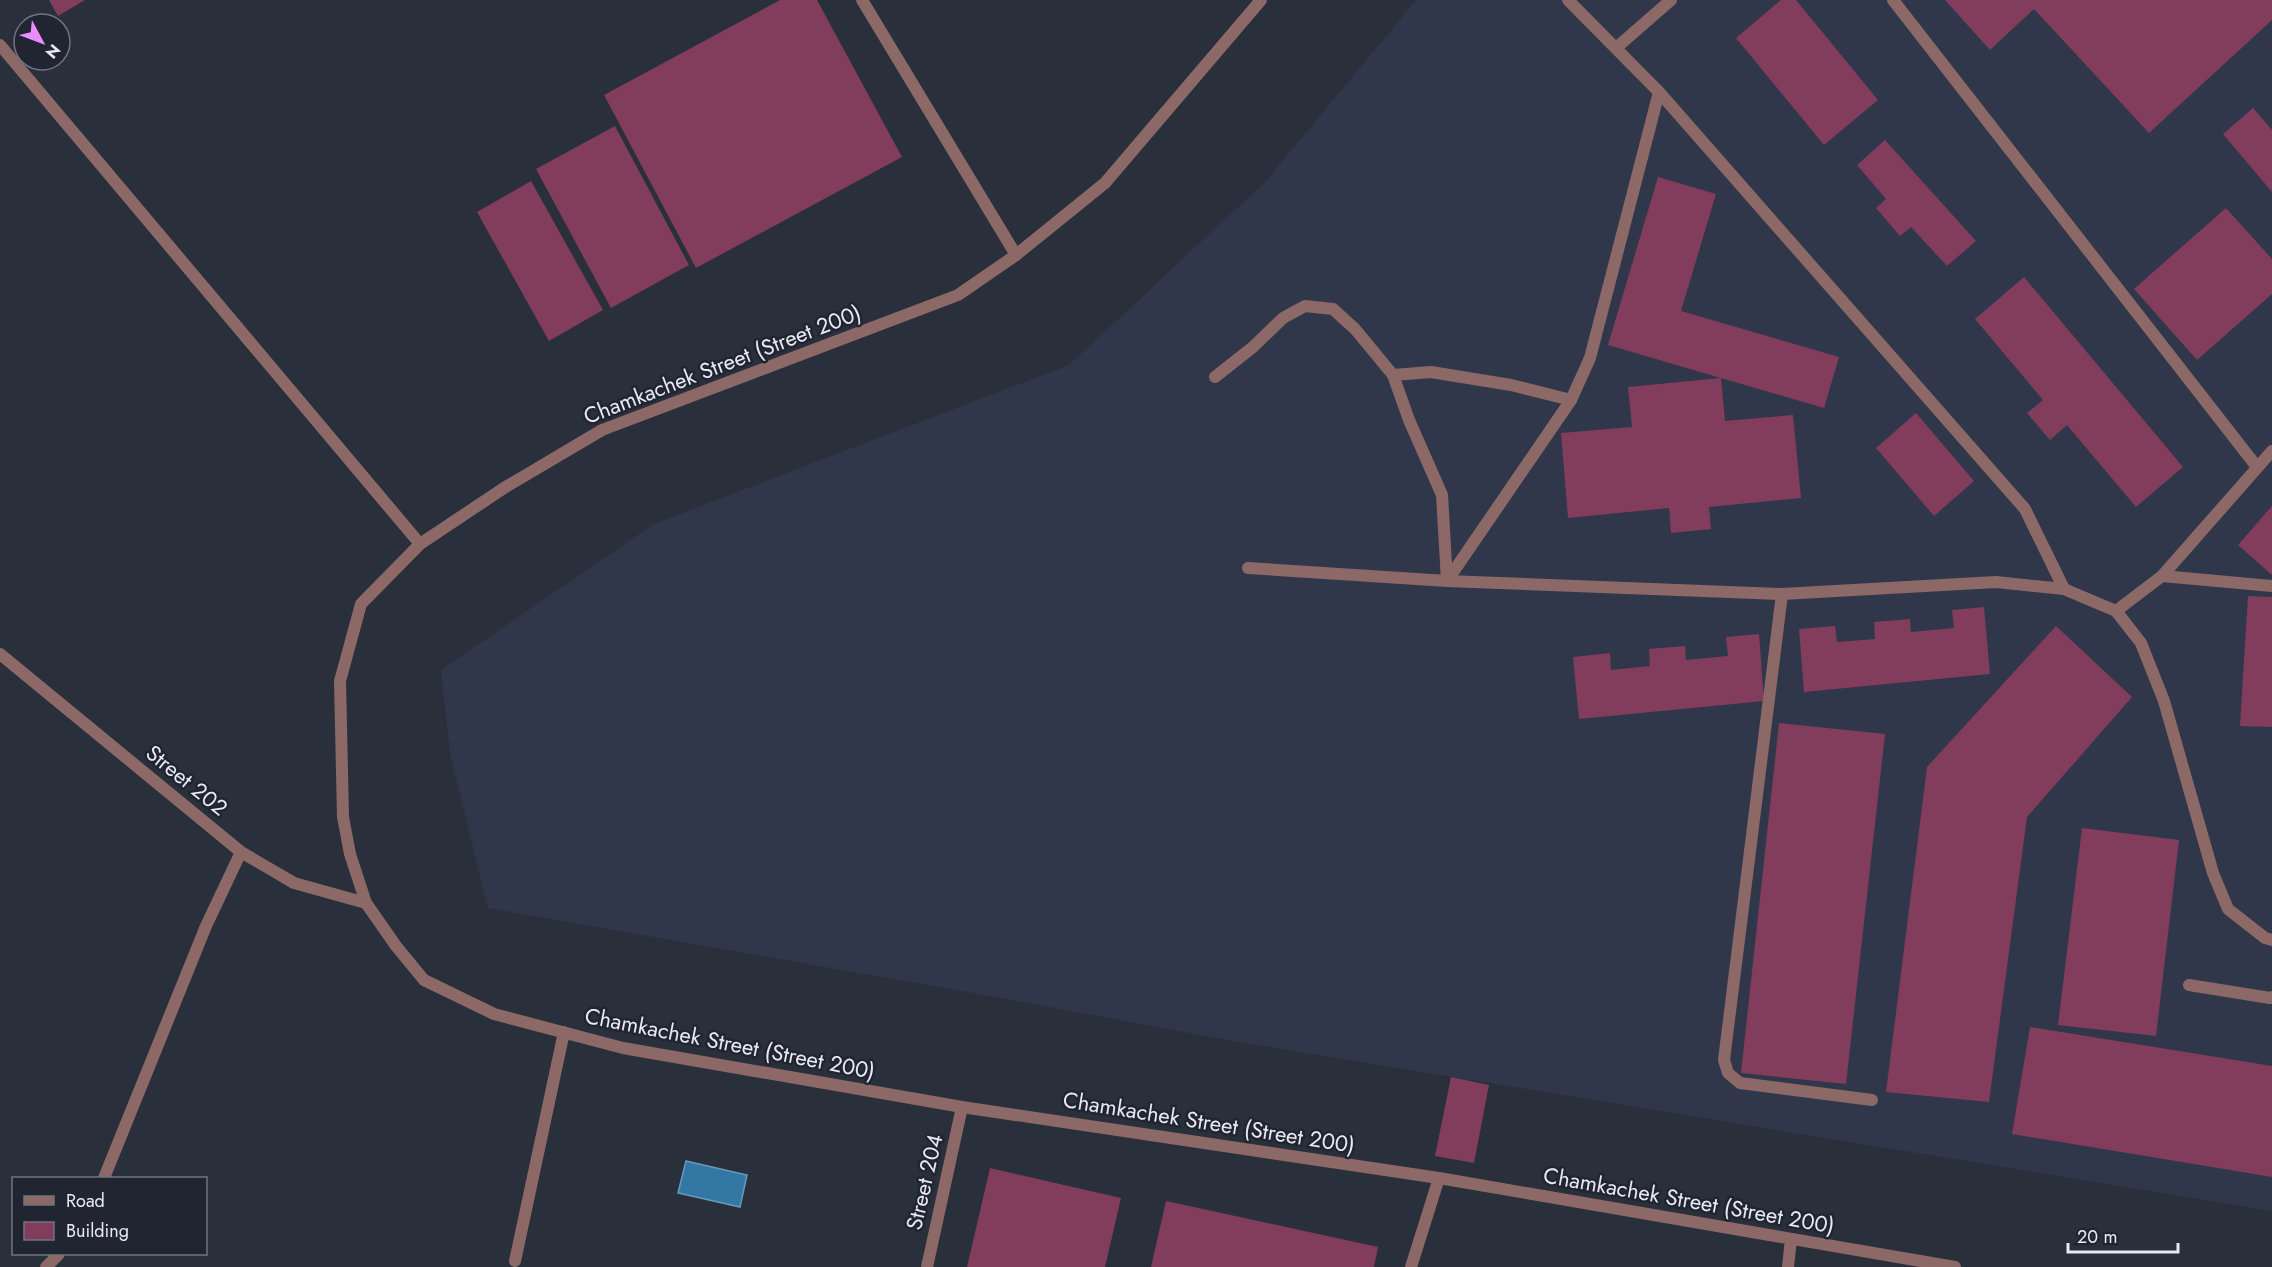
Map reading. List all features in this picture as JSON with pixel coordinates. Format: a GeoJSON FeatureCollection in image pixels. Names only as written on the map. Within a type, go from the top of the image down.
{"type":"FeatureCollection","features":[{"type":"Feature","properties":{"kind":"street"},"geometry":{"type":"LineString","coordinates":[[862,0],[1016,255]]}},
{"type":"Feature","properties":{"kind":"street","name":"Chamkachek Street (Street 200)"},"geometry":{"type":"LineString","coordinates":[[1261,0],[1105,183],[1016,255],[958,296],[602,430],[504,488],[420,544],[361,604],[340,681],[343,817],[350,854],[366,903],[396,946],[424,980],[494,1014],[624,1048],[962,1107],[1439,1178],[1956,1267]]}},
{"type":"Feature","properties":{"kind":"street"},"geometry":{"type":"LineString","coordinates":[[1568,0],[1659,92],[2025,509],[2064,589]]}},
{"type":"Feature","properties":{"kind":"street"},"geometry":{"type":"LineString","coordinates":[[1616,48],[1671,0]]}},
{"type":"Feature","properties":{"kind":"street"},"geometry":{"type":"LineString","coordinates":[[1893,0],[2257,467]]}},
{"type":"Feature","properties":{"kind":"street"},"geometry":{"type":"LineString","coordinates":[[0,45],[420,544]]}},
{"type":"Feature","properties":{"kind":"street"},"geometry":{"type":"LineString","coordinates":[[1447,581],[1571,400],[1590,358],[1659,92]]}},
{"type":"Feature","properties":{"kind":"street"},"geometry":{"type":"LineString","coordinates":[[1215,377],[1253,347],[1284,318],[1305,306],[1333,309],[1355,329],[1393,375],[1409,420],[1442,495],[1447,581]]}},
{"type":"Feature","properties":{"kind":"street"},"geometry":{"type":"LineString","coordinates":[[1393,375],[1431,372],[1511,386],[1571,400]]}},
{"type":"Feature","properties":{"kind":"street"},"geometry":{"type":"LineString","coordinates":[[2116,611],[2162,576],[2272,451]]}},
{"type":"Feature","properties":{"kind":"street"},"geometry":{"type":"LineString","coordinates":[[1248,568],[1447,581],[1782,594],[1996,582],[2064,589],[2116,611],[2142,643],[2164,701],[2213,873],[2228,909],[2265,938],[2272,940]]}},
{"type":"Feature","properties":{"kind":"street"},"geometry":{"type":"LineString","coordinates":[[2162,576],[2272,586]]}},
{"type":"Feature","properties":{"kind":"street"},"geometry":{"type":"LineString","coordinates":[[1782,594],[1724,1060],[1728,1073],[1740,1083],[1872,1100]]}},
{"type":"Feature","properties":{"kind":"street","name":"Street 202"},"geometry":{"type":"LineString","coordinates":[[0,654],[241,852],[294,883],[366,903]]}},
{"type":"Feature","properties":{"kind":"street"},"geometry":{"type":"LineString","coordinates":[[105,1177],[206,926],[241,852]]}},
{"type":"Feature","properties":{"kind":"street"},"geometry":{"type":"LineString","coordinates":[[2189,985],[2272,997]]}},
{"type":"Feature","properties":{"kind":"street"},"geometry":{"type":"LineString","coordinates":[[515,1261],[564,1032]]}},
{"type":"Feature","properties":{"kind":"street","name":"Street 204"},"geometry":{"type":"LineString","coordinates":[[927,1267],[962,1107]]}},
{"type":"Feature","properties":{"kind":"street"},"geometry":{"type":"LineString","coordinates":[[1411,1267],[1439,1178]]}},
{"type":"Feature","properties":{"kind":"street"},"geometry":{"type":"LineString","coordinates":[[1788,1267],[1791,1239]]}},
{"type":"Feature","properties":{"kind":"street"},"geometry":{"type":"LineString","coordinates":[[46,1267],[58,1255]]}},
{"type":"Feature","properties":{"kind":"shaded area"},"geometry":{"type":"Polygon","coordinates":[[[1416,0],[2272,0],[2272,1211],[1227,1040],[488,908],[450,754],[441,670],[654,524],[1069,365],[1265,182],[1416,0]]]}},
{"type":"Feature","properties":{"kind":"water"},"geometry":{"type":"Polygon","coordinates":[[[686,1161],[747,1175],[740,1207],[678,1193],[686,1161]]]}},
{"type":"Feature","properties":{"kind":"building"},"geometry":{"type":"Polygon","coordinates":[[[49,0],[85,0],[65,12],[56,12],[49,0]]]}},
{"type":"Feature","properties":{"kind":"building"},"geometry":{"type":"Polygon","coordinates":[[[780,0],[817,0],[902,157],[696,268],[604,95],[780,0]]]}},
{"type":"Feature","properties":{"kind":"building"},"geometry":{"type":"Polygon","coordinates":[[[1781,0],[1796,0],[1878,100],[1824,145],[1736,38],[1781,0]]]}},
{"type":"Feature","properties":{"kind":"building"},"geometry":{"type":"Polygon","coordinates":[[[1945,0],[2272,0],[2272,20],[2149,133],[2034,9],[1990,50],[1945,0]]]}},
{"type":"Feature","properties":{"kind":"building"},"geometry":{"type":"Polygon","coordinates":[[[2253,108],[2272,130],[2272,192],[2223,134],[2253,108]]]}},
{"type":"Feature","properties":{"kind":"building"},"geometry":{"type":"Polygon","coordinates":[[[615,126],[689,265],[611,308],[536,169],[615,126]]]}},
{"type":"Feature","properties":{"kind":"building"},"geometry":{"type":"Polygon","coordinates":[[[1885,140],[1976,241],[1947,266],[1911,227],[1900,236],[1876,208],[1886,199],[1857,165],[1885,140]]]}},
{"type":"Feature","properties":{"kind":"building"},"geometry":{"type":"Polygon","coordinates":[[[1658,177],[1716,194],[1681,311],[1839,357],[1824,408],[1608,345],[1658,177]]]}},
{"type":"Feature","properties":{"kind":"building"},"geometry":{"type":"Polygon","coordinates":[[[531,181],[603,310],[549,341],[477,212],[531,181]]]}},
{"type":"Feature","properties":{"kind":"building"},"geometry":{"type":"Polygon","coordinates":[[[2226,208],[2272,259],[2272,294],[2197,360],[2134,289],[2226,208]]]}},
{"type":"Feature","properties":{"kind":"building"},"geometry":{"type":"Polygon","coordinates":[[[2024,277],[2183,467],[2136,507],[2067,425],[2050,440],[2027,413],[2043,400],[1975,319],[2024,277]]]}},
{"type":"Feature","properties":{"kind":"building"},"geometry":{"type":"Polygon","coordinates":[[[1721,378],[1725,421],[1793,415],[1801,498],[1709,507],[1711,529],[1671,533],[1669,508],[1568,518],[1561,433],[1632,427],[1628,387],[1721,378]]]}},
{"type":"Feature","properties":{"kind":"building"},"geometry":{"type":"Polygon","coordinates":[[[1916,413],[1974,481],[1934,516],[1876,448],[1916,413]]]}},
{"type":"Feature","properties":{"kind":"building"},"geometry":{"type":"Polygon","coordinates":[[[2272,506],[2272,575],[2238,545],[2272,506]]]}},
{"type":"Feature","properties":{"kind":"building"},"geometry":{"type":"Polygon","coordinates":[[[2248,596],[2272,597],[2272,727],[2240,726],[2248,596]]]}},
{"type":"Feature","properties":{"kind":"building"},"geometry":{"type":"Polygon","coordinates":[[[1984,607],[1990,674],[1804,692],[1799,629],[1835,626],[1837,642],[1875,639],[1874,622],[1910,619],[1911,632],[1954,628],[1952,610],[1984,607]]]}},
{"type":"Feature","properties":{"kind":"building"},"geometry":{"type":"Polygon","coordinates":[[[2056,626],[2132,697],[2027,817],[1989,1102],[1886,1092],[1927,767],[2056,626]]]}},
{"type":"Feature","properties":{"kind":"building"},"geometry":{"type":"Polygon","coordinates":[[[1759,634],[1764,701],[1579,719],[1573,657],[1610,653],[1611,670],[1650,666],[1649,649],[1685,646],[1686,660],[1728,656],[1726,637],[1759,634]]]}},
{"type":"Feature","properties":{"kind":"building"},"geometry":{"type":"Polygon","coordinates":[[[1779,723],[1885,734],[1846,1084],[1741,1073],[1779,723]]]}},
{"type":"Feature","properties":{"kind":"building"},"geometry":{"type":"Polygon","coordinates":[[[2082,828],[2179,840],[2156,1036],[2058,1025],[2082,828]]]}},
{"type":"Feature","properties":{"kind":"building"},"geometry":{"type":"Polygon","coordinates":[[[2030,1027],[2272,1066],[2272,1177],[2012,1134],[2030,1027]]]}},
{"type":"Feature","properties":{"kind":"building"},"geometry":{"type":"Polygon","coordinates":[[[1451,1077],[1489,1085],[1474,1163],[1435,1156],[1451,1077]]]}},
{"type":"Feature","properties":{"kind":"building"},"geometry":{"type":"Polygon","coordinates":[[[990,1168],[1121,1198],[1105,1267],[967,1267],[990,1168]]]}},
{"type":"Feature","properties":{"kind":"building"},"geometry":{"type":"Polygon","coordinates":[[[1166,1201],[1378,1247],[1374,1267],[1151,1267],[1166,1201]]]}}]}
